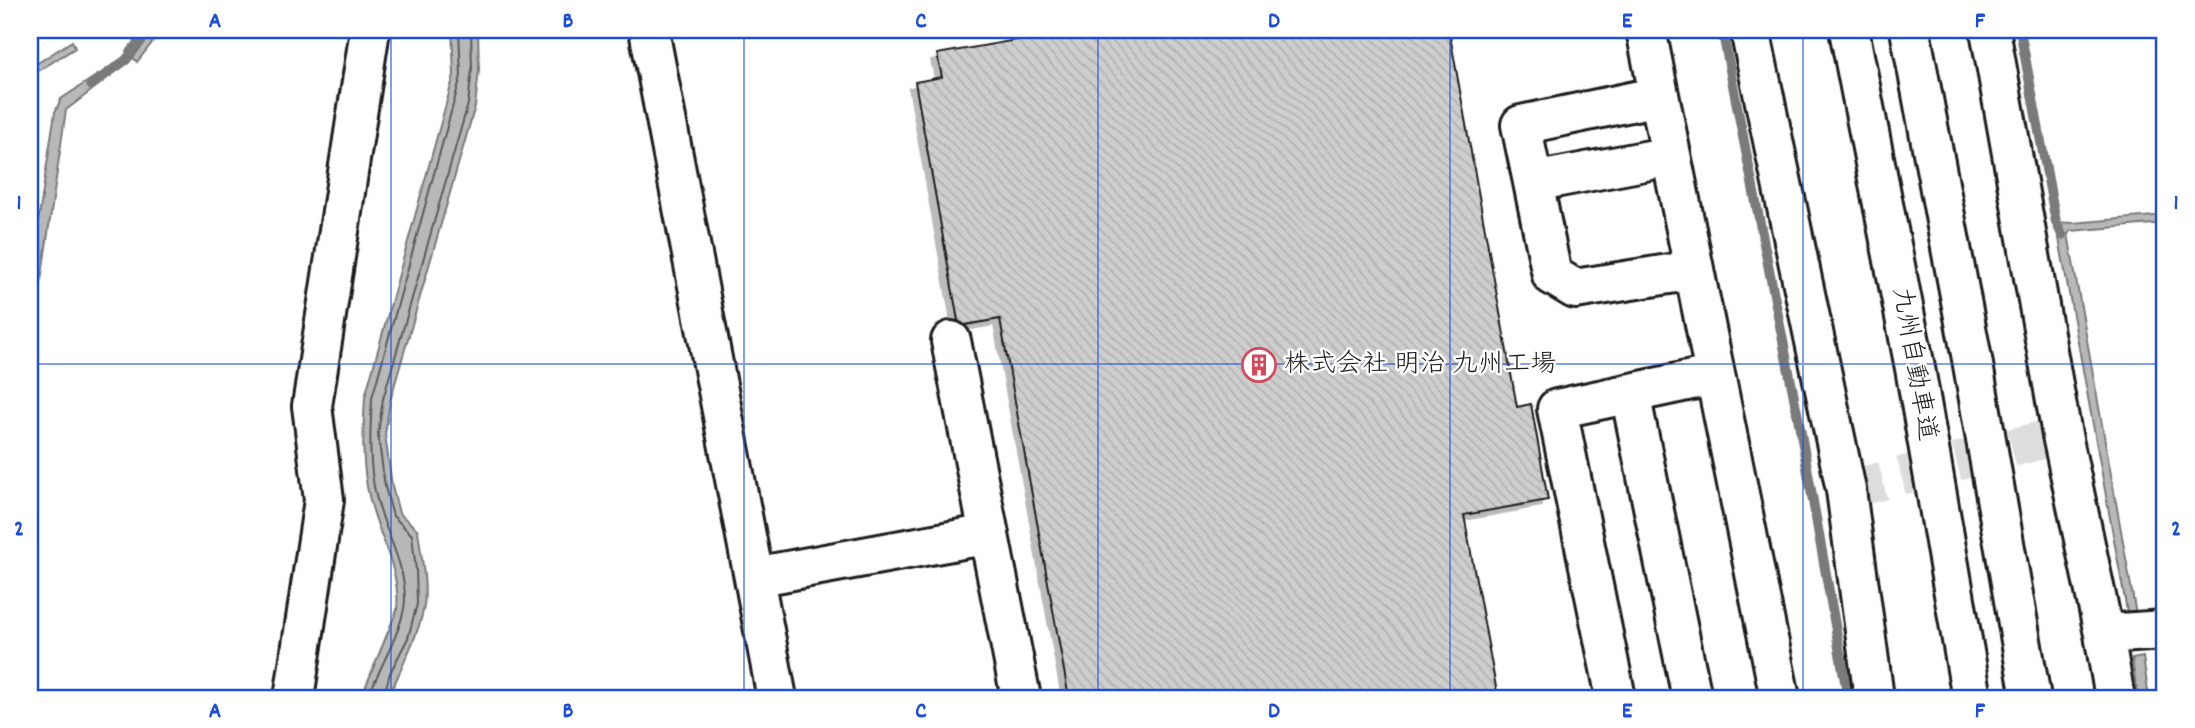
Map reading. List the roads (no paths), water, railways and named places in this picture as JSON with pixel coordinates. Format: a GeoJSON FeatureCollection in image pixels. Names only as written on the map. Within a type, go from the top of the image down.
{"type":"FeatureCollection","features":[{"type":"Feature","properties":{"kind":"main road"},"geometry":{"type":"LineString","coordinates":[[294,698],[324,500],[312,406],[370,30]]}},
{"type":"Feature","properties":{"kind":"main road"},"geometry":{"type":"LineString","coordinates":[[649,30],[777,698]]}},
{"type":"Feature","properties":{"kind":"main road"},"geometry":{"type":"LineString","coordinates":[[1646,30],[1780,698]]}},
{"type":"Feature","properties":{"kind":"main road"},"geometry":{"type":"LineString","coordinates":[[1750,30],[1846,490],[1874,698]]}},
{"type":"Feature","properties":{"kind":"main road","name":"九州自動車道"},"geometry":{"type":"LineString","coordinates":[[1849,30],[1914,368],[1972,698]]}},
{"type":"Feature","properties":{"kind":"main road"},"geometry":{"type":"LineString","coordinates":[[1910,30],[1972,359],[2031,698]]}},
{"type":"Feature","properties":{"kind":"main road"},"geometry":{"type":"LineString","coordinates":[[1990,30],[2062,435],[2115,698]]}},
{"type":"Feature","properties":{"kind":"main road"},"geometry":{"type":"LineString","coordinates":[[1659,96],[1521,125],[1552,275],[1575,289],[1694,270]]}},
{"type":"Feature","properties":{"kind":"main road"},"geometry":{"type":"LineString","coordinates":[[1533,182],[1671,156]]}},
{"type":"Feature","properties":{"kind":"main road"},"geometry":{"type":"LineString","coordinates":[[951,341],[1021,698]]}},
{"type":"Feature","properties":{"kind":"main road"},"geometry":{"type":"LineString","coordinates":[[1616,698],[1557,409],[1715,375]]}},
{"type":"Feature","properties":{"kind":"main road"},"geometry":{"type":"LineString","coordinates":[[1630,393],[1692,698]]}},
{"type":"Feature","properties":{"kind":"main road"},"geometry":{"type":"LineString","coordinates":[[754,577],[989,534]]}},
{"type":"Feature","properties":{"kind":"main road"},"geometry":{"type":"LineString","coordinates":[[2104,634],[2165,630]]}},
{"type":"Feature","properties":{"kind":"water"},"geometry":{"type":"Polygon","coordinates":[[[144,30],[162,30],[137,62],[126,51],[144,30]]]}},
{"type":"Feature","properties":{"kind":"water"},"geometry":{"type":"Polygon","coordinates":[[[452,30],[478,30],[479,70],[475,106],[390,401],[385,434],[392,486],[399,513],[418,530],[424,578],[424,606],[413,641],[389,698],[361,698],[397,610],[393,568],[374,514],[365,474],[365,397],[454,75],[452,30]]]}},
{"type":"Feature","properties":{"kind":"water"},"geometry":{"type":"Polygon","coordinates":[[[72,41],[75,48],[30,76],[30,68],[72,41]]]}},
{"type":"Feature","properties":{"kind":"water"},"geometry":{"type":"Polygon","coordinates":[[[99,74],[104,81],[66,110],[30,357],[30,275],[55,112],[61,99],[99,74]]]}},
{"type":"Feature","properties":{"kind":"water"},"geometry":{"type":"Polygon","coordinates":[[[2165,215],[2165,223],[2071,231],[2068,234],[2137,620],[2129,622],[2056,222],[2165,215]]]}},
{"type":"Feature","properties":{"kind":"water"},"geometry":{"type":"Polygon","coordinates":[[[2143,657],[2149,698],[2138,698],[2132,659],[2143,657]]]}},
{"type":"Feature","properties":{"kind":"waterway"},"geometry":{"type":"LineString","coordinates":[[91,85],[126,60],[150,30]]}},
{"type":"Feature","properties":{"kind":"waterway"},"geometry":{"type":"LineString","coordinates":[[2020,30],[2056,222],[2062,235]]}},
{"type":"Feature","properties":{"kind":"waterway"},"geometry":{"type":"LineString","coordinates":[[1723,34],[1800,428],[1848,698]]}},
{"type":"Feature","properties":{"kind":"tunnel"},"geometry":{"type":"LineString","coordinates":[[1846,490],[2062,435]]}},
{"type":"Feature","properties":{"kind":"place","name":"株式会社 明治 九州工場"},"geometry":{"type":"Point","coordinates":[1259,365]}}]}
